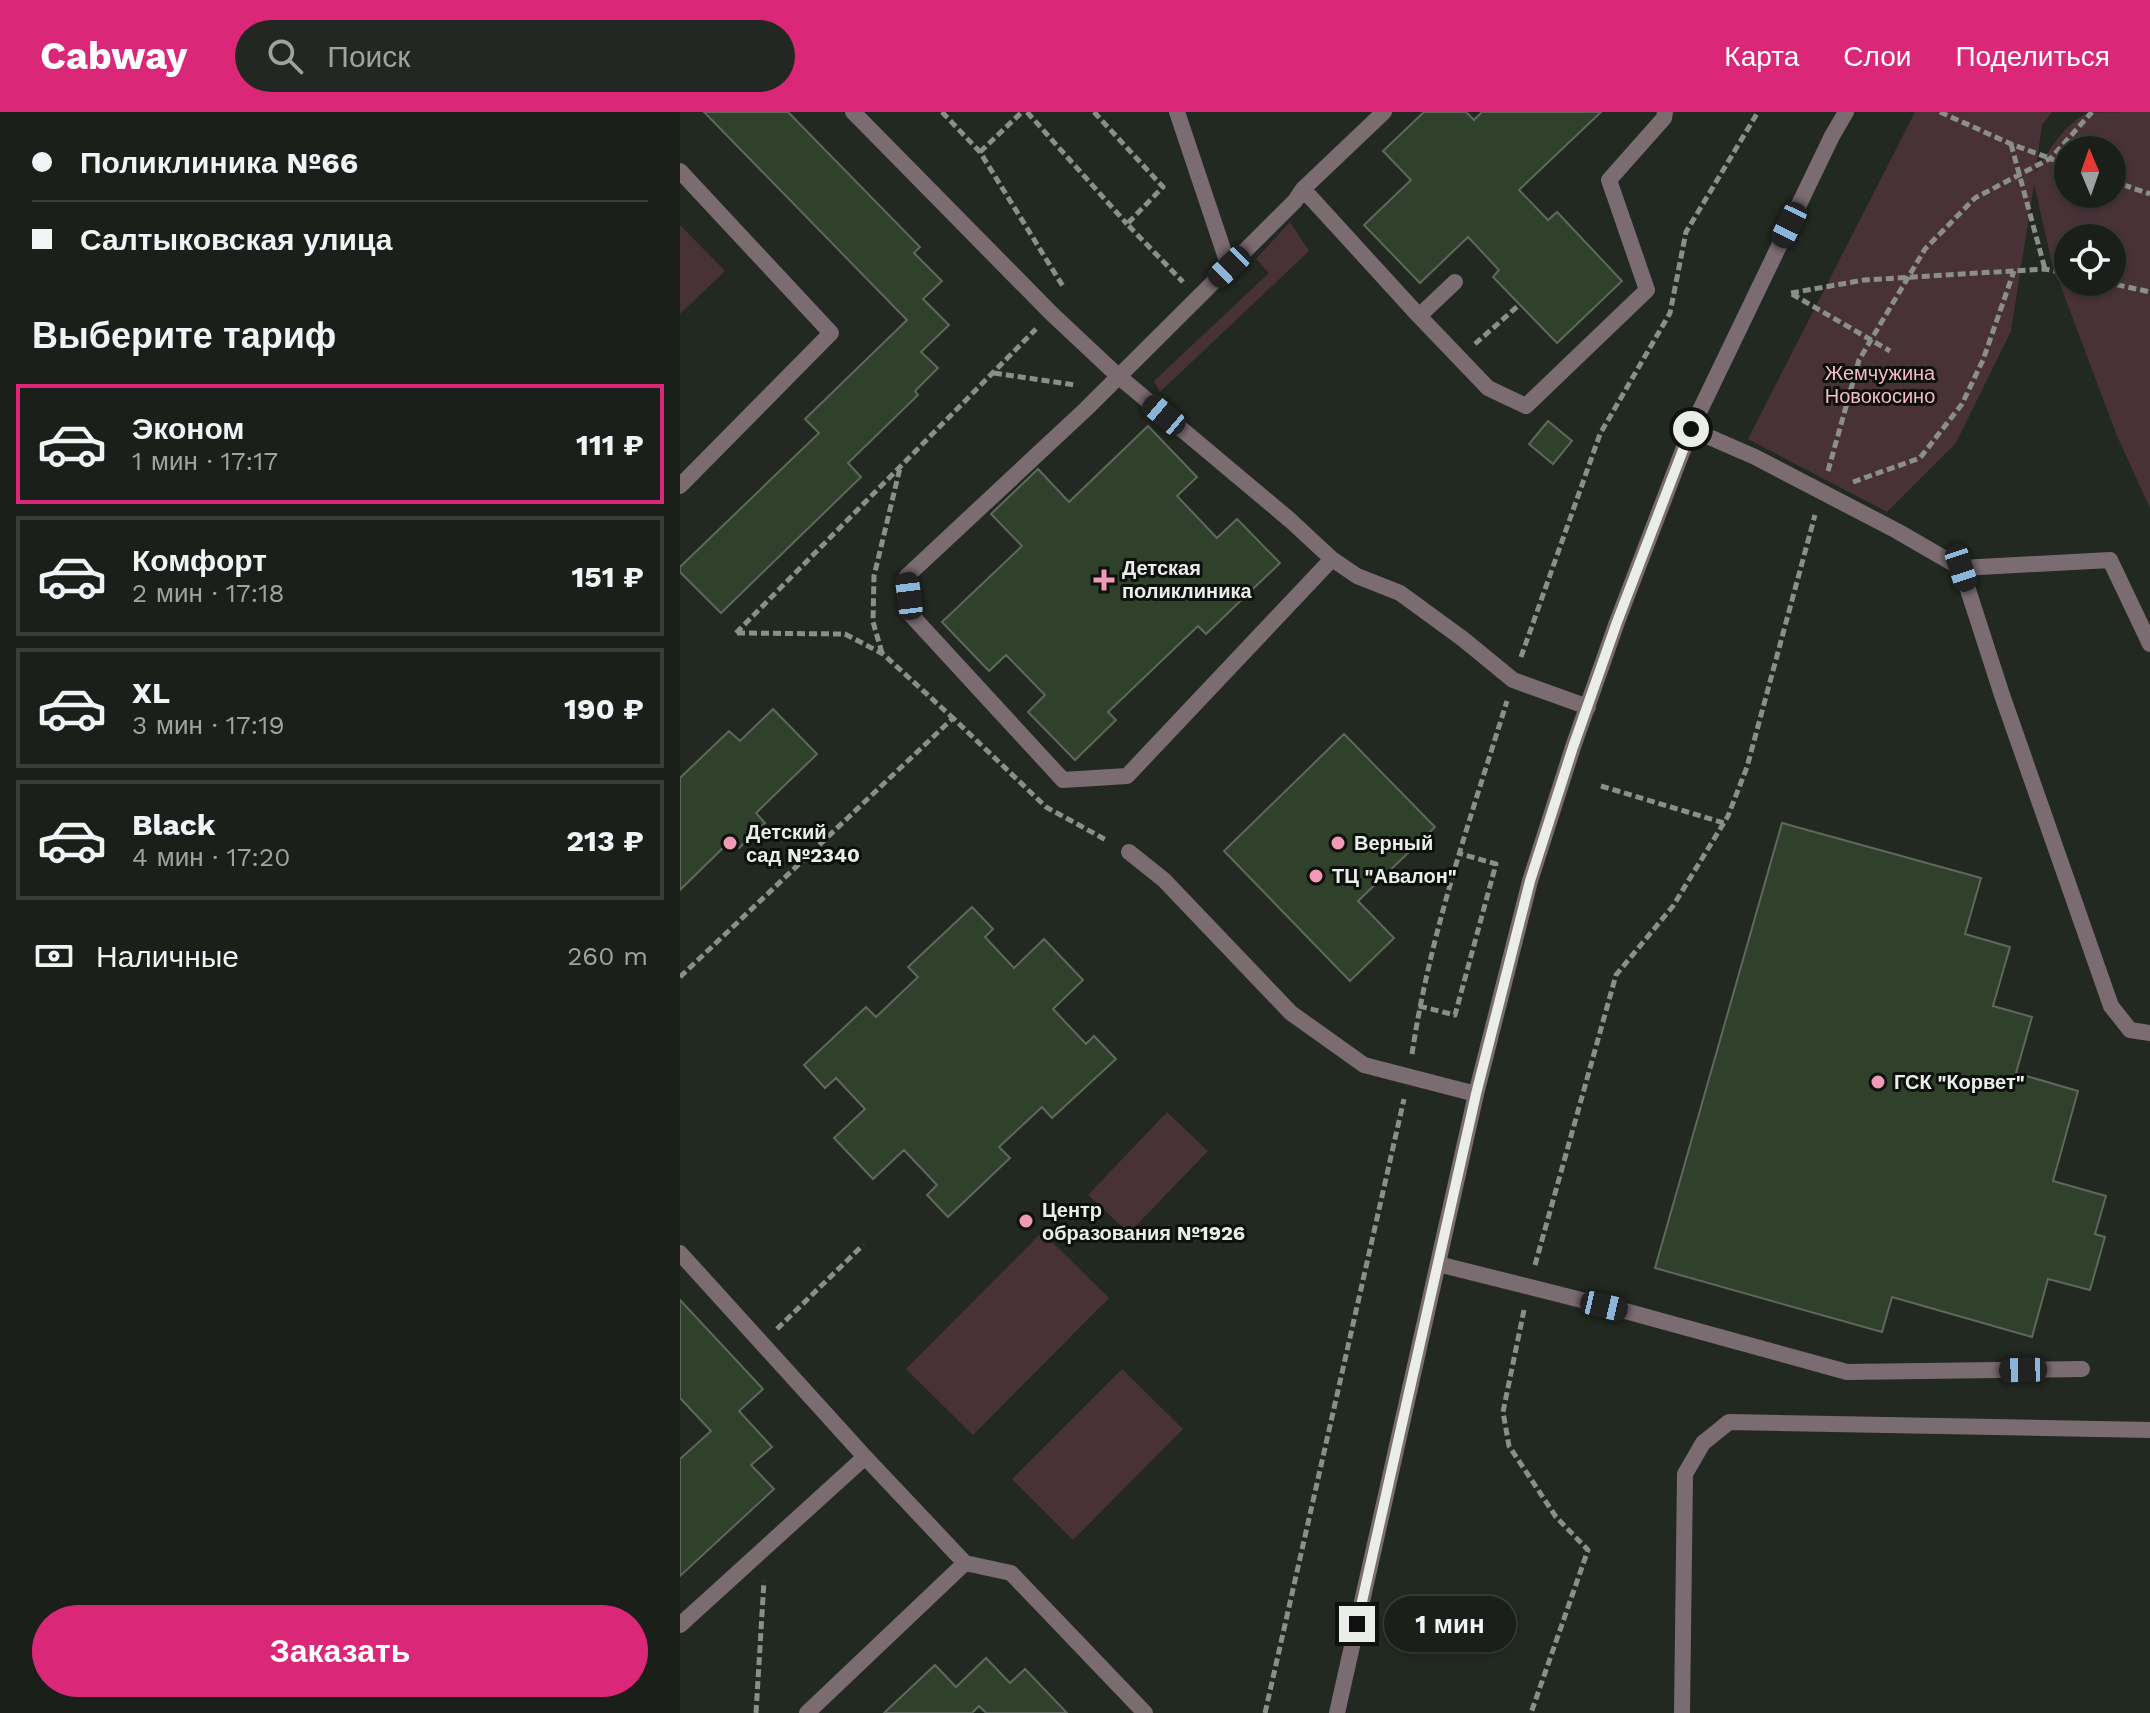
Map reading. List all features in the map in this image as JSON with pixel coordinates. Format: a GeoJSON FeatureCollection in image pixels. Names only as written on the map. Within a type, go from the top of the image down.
{"type":"FeatureCollection","features":[{"type":"Feature","properties":{"kind":"street"},"geometry":{"type":"LineString","coordinates":[[853,112],[1051,313],[1117,375],[1332,559],[1357,576],[1400,593],[1513,680],[1588,707]]}},
{"type":"Feature","properties":{"kind":"street"},"geometry":{"type":"LineString","coordinates":[[1177,112],[1229,267]]}},
{"type":"Feature","properties":{"kind":"street"},"geometry":{"type":"LineString","coordinates":[[1332,559],[1127,776],[1063,780],[912,616],[907,576],[1105,390],[1295,201],[1303,189],[1384,112]]}},
{"type":"Feature","properties":{"kind":"street"},"geometry":{"type":"LineString","coordinates":[[1303,189],[1488,388],[1526,406],[1647,290],[1609,180],[1664,118],[1665,112]]}},
{"type":"Feature","properties":{"kind":"street"},"geometry":{"type":"LineString","coordinates":[[1337,1713],[1476,1094],[1530,881],[1588,707],[1691,429],[1846,112]]}},
{"type":"Feature","properties":{"kind":"street"},"geometry":{"type":"LineString","coordinates":[[680,171],[831,333],[680,486]]}},
{"type":"Feature","properties":{"kind":"street"},"geometry":{"type":"LineString","coordinates":[[1419,316],[1455,282]]}},
{"type":"Feature","properties":{"kind":"street"},"geometry":{"type":"LineString","coordinates":[[1691,429],[1724,442],[1822,492],[1961,568],[2110,560],[2150,644]]}},
{"type":"Feature","properties":{"kind":"street"},"geometry":{"type":"LineString","coordinates":[[1961,568],[2111,1006],[2130,1030],[2150,1033]]}},
{"type":"Feature","properties":{"kind":"street"},"geometry":{"type":"LineString","coordinates":[[1129,852],[1164,880],[1291,1013],[1364,1065],[1476,1094]]}},
{"type":"Feature","properties":{"kind":"street"},"geometry":{"type":"LineString","coordinates":[[680,1253],[965,1563],[1011,1573],[1145,1713]]}},
{"type":"Feature","properties":{"kind":"street"},"geometry":{"type":"LineString","coordinates":[[1438,1264],[1847,1372],[2082,1369]]}},
{"type":"Feature","properties":{"kind":"street"},"geometry":{"type":"LineString","coordinates":[[1682,1713],[1685,1474],[1703,1443],[1729,1422],[2150,1430]]}},
{"type":"Feature","properties":{"kind":"street"},"geometry":{"type":"LineString","coordinates":[[680,1625],[865,1457]]}},
{"type":"Feature","properties":{"kind":"street"},"geometry":{"type":"LineString","coordinates":[[807,1713],[965,1563]]}},
{"type":"Feature","properties":{"kind":"path"},"geometry":{"type":"LineString","coordinates":[[942,112],[980,152],[1069,296]]}},
{"type":"Feature","properties":{"kind":"path"},"geometry":{"type":"LineString","coordinates":[[980,152],[1024,112],[1197,298]]}},
{"type":"Feature","properties":{"kind":"path"},"geometry":{"type":"LineString","coordinates":[[1094,112],[1163,187],[1127,224]]}},
{"type":"Feature","properties":{"kind":"path"},"geometry":{"type":"LineString","coordinates":[[1265,1713],[1409,1077],[1419,1006],[1458,853],[1513,680],[1600,434],[1670,313],[1686,232],[1758,112]]}},
{"type":"Feature","properties":{"kind":"path"},"geometry":{"type":"LineString","coordinates":[[1940,112],[2054,159]]}},
{"type":"Feature","properties":{"kind":"path"},"geometry":{"type":"LineString","coordinates":[[1531,1713],[1588,1550],[1556,1517],[1509,1446],[1503,1412],[1529,1287],[1616,975],[1673,906],[1724,823],[1747,767],[1859,360],[1871,338],[1925,249],[1975,198],[2051,158],[2092,112]]}},
{"type":"Feature","properties":{"kind":"path"},"geometry":{"type":"LineString","coordinates":[[2011,144],[2045,269]]}},
{"type":"Feature","properties":{"kind":"path"},"geometry":{"type":"LineString","coordinates":[[2126,186],[2150,194]]}},
{"type":"Feature","properties":{"kind":"path"},"geometry":{"type":"LineString","coordinates":[[1822,492],[1920,458],[1962,404],[1983,360],[2014,271]]}},
{"type":"Feature","properties":{"kind":"path"},"geometry":{"type":"LineString","coordinates":[[1890,351],[1791,293],[1864,280],[2054,271]]}},
{"type":"Feature","properties":{"kind":"path"},"geometry":{"type":"LineString","coordinates":[[2126,287],[2150,292]]}},
{"type":"Feature","properties":{"kind":"path"},"geometry":{"type":"LineString","coordinates":[[1459,358],[1519,305]]}},
{"type":"Feature","properties":{"kind":"path"},"geometry":{"type":"LineString","coordinates":[[1051,313],[736,633],[845,634],[883,654],[1046,807],[1129,852]]}},
{"type":"Feature","properties":{"kind":"path"},"geometry":{"type":"LineString","coordinates":[[993,373],[1105,390]]}},
{"type":"Feature","properties":{"kind":"path"},"geometry":{"type":"LineString","coordinates":[[883,654],[873,622],[874,576],[901,466]]}},
{"type":"Feature","properties":{"kind":"path"},"geometry":{"type":"LineString","coordinates":[[680,977],[953,718]]}},
{"type":"Feature","properties":{"kind":"path"},"geometry":{"type":"LineString","coordinates":[[1601,786],[1724,823]]}},
{"type":"Feature","properties":{"kind":"path"},"geometry":{"type":"LineString","coordinates":[[1419,1006],[1455,1015],[1496,864],[1458,853]]}},
{"type":"Feature","properties":{"kind":"path"},"geometry":{"type":"LineString","coordinates":[[761,1343],[863,1245]]}},
{"type":"Feature","properties":{"kind":"path"},"geometry":{"type":"LineString","coordinates":[[756,1713],[766,1548]]}},
{"type":"Feature","properties":{"kind":"green space","name":"Жемчужина Новокосино"},"geometry":{"type":"Polygon","coordinates":[[[1915,112],[2052,112],[2042,125],[2035,174],[2054,144],[2054,208],[2126,208],[2126,136],[2061,136],[2071,124],[2088,113],[2150,112],[2150,508],[2117,436],[2064,296],[2126,296],[2126,224],[2054,224],[2054,268],[2034,184],[2011,331],[1956,443],[1887,512],[1748,439],[1915,112]]]}},
{"type":"Feature","properties":{"kind":"green space"},"geometry":{"type":"Polygon","coordinates":[[[1290,222],[1309,251],[1160,392],[1154,381],[1269,273],[1256,259],[1290,222]]]}},
{"type":"Feature","properties":{"kind":"green space"},"geometry":{"type":"Polygon","coordinates":[[[680,225],[725,271],[680,314],[680,225]]]}},
{"type":"Feature","properties":{"kind":"green space"},"geometry":{"type":"Polygon","coordinates":[[[1167,1112],[1208,1151],[1129,1233],[1088,1195],[1167,1112]]]}},
{"type":"Feature","properties":{"kind":"green space"},"geometry":{"type":"Polygon","coordinates":[[[1042,1232],[1109,1298],[973,1435],[906,1369],[1042,1232]]]}},
{"type":"Feature","properties":{"kind":"green space"},"geometry":{"type":"Polygon","coordinates":[[[1122,1369],[1183,1429],[1073,1540],[1012,1479],[1122,1369]]]}},
{"type":"Feature","properties":{"kind":"building"},"geometry":{"type":"Polygon","coordinates":[[[704,112],[788,112],[920,247],[914,253],[942,281],[923,299],[949,325],[921,352],[938,368],[915,391],[918,395],[848,463],[861,477],[721,613],[680,572],[680,567],[819,433],[805,419],[907,320],[704,112]]]}},
{"type":"Feature","properties":{"kind":"building"},"geometry":{"type":"Polygon","coordinates":[[[1424,112],[1466,112],[1474,120],[1482,112],[1601,112],[1519,190],[1548,220],[1557,212],[1622,281],[1557,343],[1493,277],[1499,270],[1468,237],[1420,283],[1364,225],[1411,180],[1383,151],[1424,112]]]}},
{"type":"Feature","properties":{"kind":"building"},"geometry":{"type":"Polygon","coordinates":[[[1548,421],[1572,441],[1553,464],[1529,444],[1548,421]]]}},
{"type":"Feature","properties":{"kind":"building"},"geometry":{"type":"Polygon","coordinates":[[[1148,426],[1197,477],[1177,496],[1217,538],[1237,519],[1280,563],[1206,634],[1198,626],[1108,712],[1116,720],[1075,760],[1028,712],[1045,695],[1006,655],[989,671],[942,622],[1022,546],[991,514],[1038,469],[1069,502],[1148,426]]]}},
{"type":"Feature","properties":{"kind":"building"},"geometry":{"type":"Polygon","coordinates":[[[773,709],[817,754],[756,813],[765,823],[739,848],[731,840],[680,890],[680,778],[729,731],[740,741],[773,709]]]}},
{"type":"Feature","properties":{"kind":"building","name":"ТЦ \"Авалон\""},"geometry":{"type":"Polygon","coordinates":[[[1344,734],[1435,827],[1358,901],[1394,938],[1350,981],[1224,851],[1344,734]]]}},
{"type":"Feature","properties":{"kind":"building","name":"ГСК \"Корвет\""},"geometry":{"type":"Polygon","coordinates":[[[1782,823],[1981,878],[1965,934],[2010,947],[1993,1006],[2032,1017],[2016,1073],[2078,1091],[2053,1181],[2106,1196],[2095,1234],[2105,1237],[2090,1290],[2048,1279],[2032,1337],[1892,1297],[1882,1332],[1655,1268],[1782,823]]]}},
{"type":"Feature","properties":{"kind":"building"},"geometry":{"type":"Polygon","coordinates":[[[972,907],[993,929],[985,937],[1014,968],[1044,939],[1083,980],[1053,1009],[1086,1044],[1094,1036],[1116,1059],[1052,1118],[1042,1107],[999,1147],[1010,1158],[948,1217],[927,1195],[937,1185],[904,1150],[873,1179],[834,1138],[865,1109],[836,1078],[825,1088],[804,1065],[866,1007],[876,1017],[918,977],[908,967],[972,907]]]}},
{"type":"Feature","properties":{"kind":"building"},"geometry":{"type":"Polygon","coordinates":[[[680,1300],[763,1389],[739,1411],[772,1447],[751,1465],[774,1489],[680,1576],[680,1459],[711,1431],[680,1398],[680,1300]]]}},
{"type":"Feature","properties":{"kind":"building"},"geometry":{"type":"Polygon","coordinates":[[[986,1658],[1010,1683],[1025,1669],[1067,1713],[986,1713],[979,1706],[972,1713],[884,1713],[935,1665],[956,1687],[986,1658]]]}},
{"type":"Feature","properties":{"kind":"place","name":"Детская поликлиника"},"geometry":{"type":"Point","coordinates":[1104,580]}},
{"type":"Feature","properties":{"kind":"place","name":"Детский сад №2340"},"geometry":{"type":"Point","coordinates":[730,843]}},
{"type":"Feature","properties":{"kind":"place","name":"Верный"},"geometry":{"type":"Point","coordinates":[1338,843]}},
{"type":"Feature","properties":{"kind":"place","name":"ТЦ \"Авалон\""},"geometry":{"type":"Point","coordinates":[1316,876]}},
{"type":"Feature","properties":{"kind":"place","name":"ГСК \"Корвет\""},"geometry":{"type":"Point","coordinates":[1878,1082]}},
{"type":"Feature","properties":{"kind":"place","name":"Центр образования №1926"},"geometry":{"type":"Point","coordinates":[1026,1221]}},
{"type":"Feature","properties":{"kind":"route"},"geometry":{"type":"LineString","coordinates":[[1357,1624],[1476,1094],[1530,881],[1617,622],[1691,429]]}}]}
